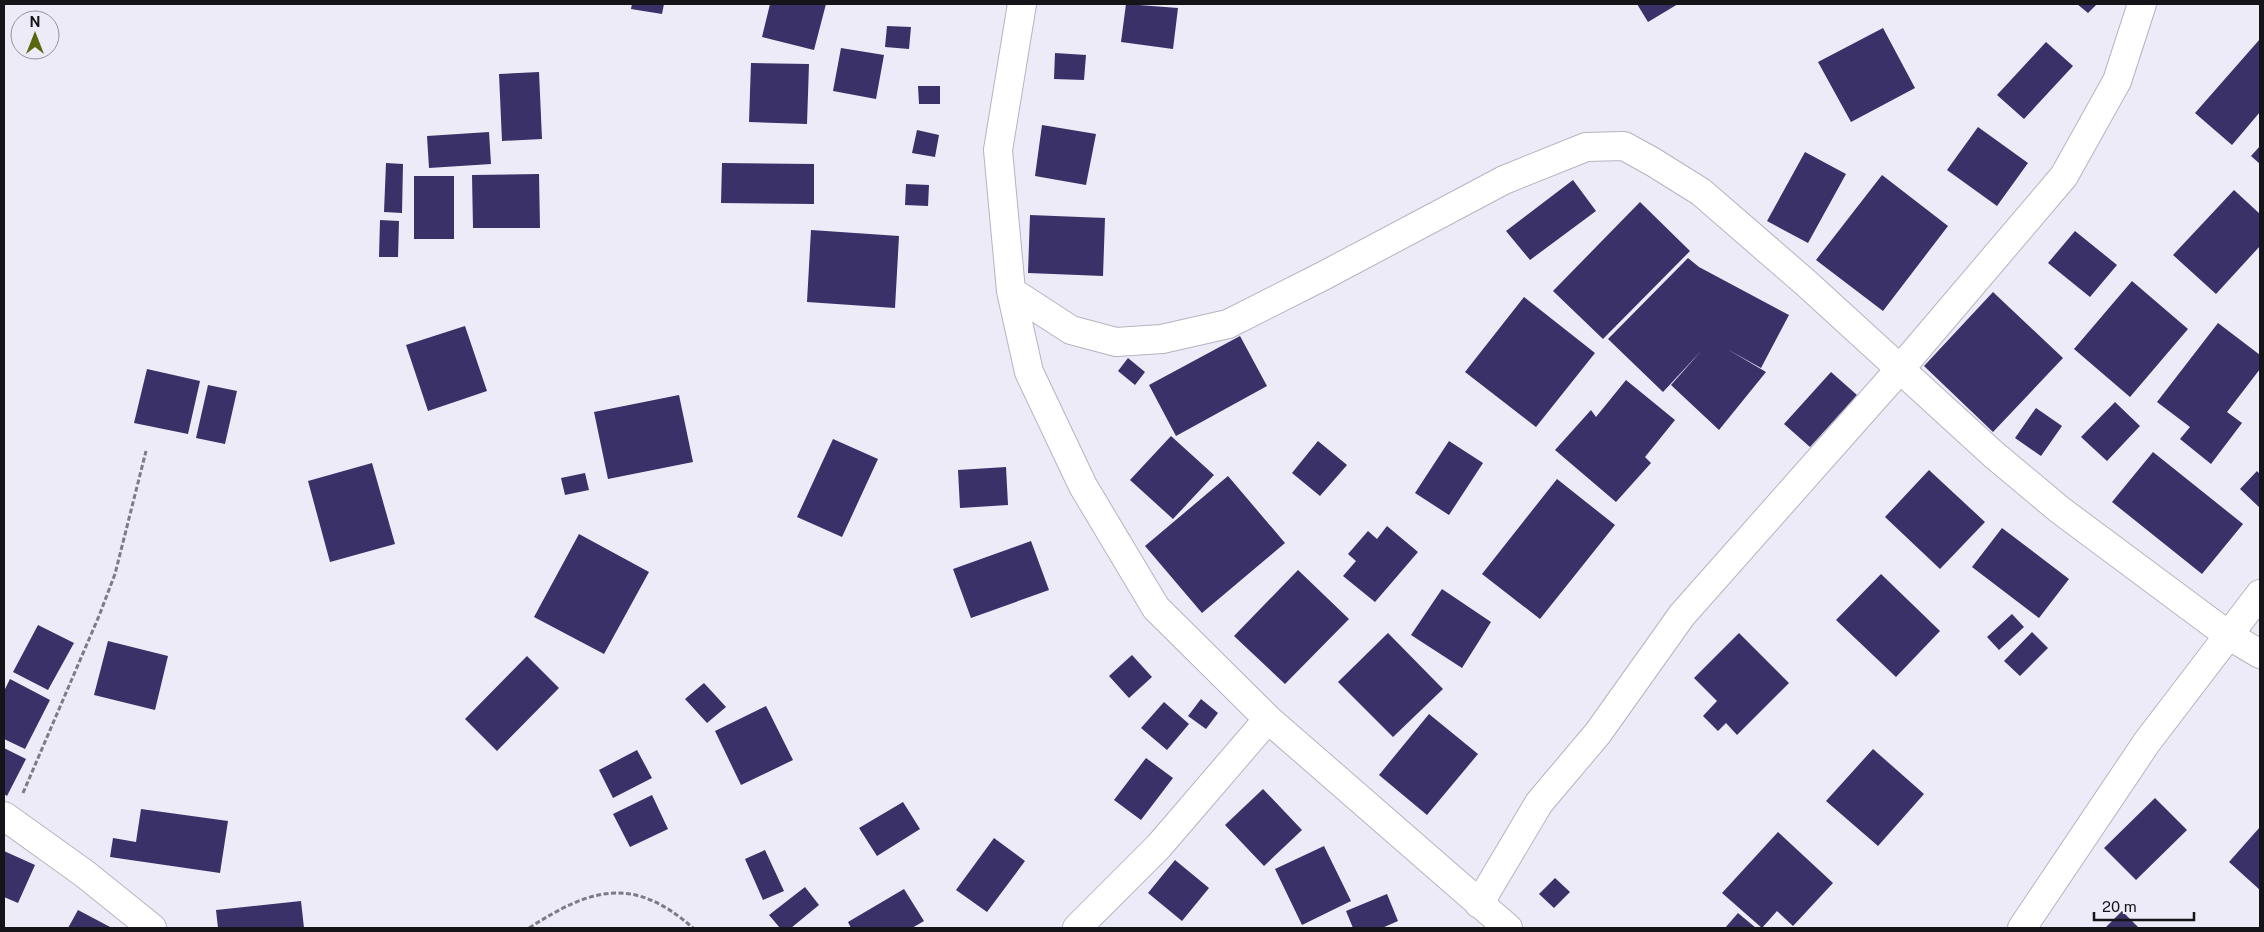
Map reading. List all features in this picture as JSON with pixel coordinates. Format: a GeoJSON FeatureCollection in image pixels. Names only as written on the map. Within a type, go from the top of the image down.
{"type":"FeatureCollection","features":[{"type":"Feature","properties":{"kind":"street"},"geometry":{"type":"LineString","coordinates":[[1022,4],[998,150],[1011,291],[1029,372],[1083,486],[1156,608],[1268,719],[1508,928]]}},
{"type":"Feature","properties":{"kind":"street"},"geometry":{"type":"LineString","coordinates":[[1479,904],[1540,803],[1598,734],[1682,615],[1900,369],[2064,176],[2117,81],[2142,4]]}},
{"type":"Feature","properties":{"kind":"street"},"geometry":{"type":"LineString","coordinates":[[1011,291],[1071,330],[1116,342],[1162,340],[1228,324],[1504,180],[1586,147],[1624,146],[1702,192],[1806,283],[1993,454],[2060,510],[2228,634],[2260,654]]}},
{"type":"Feature","properties":{"kind":"street"},"geometry":{"type":"LineString","coordinates":[[2022,928],[2147,742],[2260,594]]}},
{"type":"Feature","properties":{"kind":"street"},"geometry":{"type":"LineString","coordinates":[[1077,928],[1158,846],[1268,719]]}},
{"type":"Feature","properties":{"kind":"street"},"geometry":{"type":"LineString","coordinates":[[7,819],[85,874],[152,928]]}},
{"type":"Feature","properties":{"kind":"path"},"geometry":{"type":"LineString","coordinates":[[7,819],[109,590],[132,510],[146,451]]}},
{"type":"Feature","properties":{"kind":"path"},"geometry":{"type":"LineString","coordinates":[[529,928],[560,909],[583,898],[612,892],[637,895],[674,911],[693,928]]}},
{"type":"Feature","properties":{"kind":"building"},"geometry":{"type":"Polygon","coordinates":[[[632,4],[664,4],[662,14],[631,9],[632,4]]]}},
{"type":"Feature","properties":{"kind":"building"},"geometry":{"type":"Polygon","coordinates":[[[770,4],[826,4],[814,50],[762,37],[770,4]]]}},
{"type":"Feature","properties":{"kind":"building"},"geometry":{"type":"Polygon","coordinates":[[[1126,4],[1178,8],[1173,49],[1121,42],[1126,4]]]}},
{"type":"Feature","properties":{"kind":"building"},"geometry":{"type":"Polygon","coordinates":[[[1637,4],[1678,4],[1648,22],[1637,4]]]}},
{"type":"Feature","properties":{"kind":"building"},"geometry":{"type":"Polygon","coordinates":[[[2077,4],[2097,4],[2088,13],[2077,4]]]}},
{"type":"Feature","properties":{"kind":"building"},"geometry":{"type":"Polygon","coordinates":[[[887,26],[911,27],[909,49],[885,47],[887,26]]]}},
{"type":"Feature","properties":{"kind":"building"},"geometry":{"type":"Polygon","coordinates":[[[1883,28],[1915,88],[1851,122],[1818,62],[1883,28]]]}},
{"type":"Feature","properties":{"kind":"building"},"geometry":{"type":"Polygon","coordinates":[[[2260,39],[2260,112],[2232,145],[2195,113],[2260,39]]]}},
{"type":"Feature","properties":{"kind":"building"},"geometry":{"type":"Polygon","coordinates":[[[2046,42],[2073,66],[2024,119],[1997,95],[2046,42]]]}},
{"type":"Feature","properties":{"kind":"building"},"geometry":{"type":"Polygon","coordinates":[[[841,48],[884,55],[876,99],[833,91],[841,48]]]}},
{"type":"Feature","properties":{"kind":"building"},"geometry":{"type":"Polygon","coordinates":[[[1055,53],[1086,55],[1084,80],[1054,79],[1055,53]]]}},
{"type":"Feature","properties":{"kind":"building"},"geometry":{"type":"Polygon","coordinates":[[[751,63],[809,64],[807,124],[749,122],[751,63]]]}},
{"type":"Feature","properties":{"kind":"building"},"geometry":{"type":"Polygon","coordinates":[[[539,72],[542,139],[502,141],[499,74],[539,72]]]}},
{"type":"Feature","properties":{"kind":"building"},"geometry":{"type":"Polygon","coordinates":[[[918,86],[940,86],[940,104],[919,104],[918,86]]]}},
{"type":"Feature","properties":{"kind":"building"},"geometry":{"type":"Polygon","coordinates":[[[1042,125],[1096,134],[1086,185],[1035,176],[1042,125]]]}},
{"type":"Feature","properties":{"kind":"building"},"geometry":{"type":"Polygon","coordinates":[[[1978,127],[2028,163],[1997,206],[1947,170],[1978,127]]]}},
{"type":"Feature","properties":{"kind":"building"},"geometry":{"type":"Polygon","coordinates":[[[917,130],[939,135],[935,157],[912,153],[917,130]]]}},
{"type":"Feature","properties":{"kind":"building"},"geometry":{"type":"Polygon","coordinates":[[[489,132],[491,164],[429,168],[427,136],[489,132]]]}},
{"type":"Feature","properties":{"kind":"building"},"geometry":{"type":"Polygon","coordinates":[[[2260,146],[2260,164],[2251,156],[2260,146]]]}},
{"type":"Feature","properties":{"kind":"building"},"geometry":{"type":"Polygon","coordinates":[[[1805,152],[1846,174],[1808,243],[1767,221],[1805,152]]]}},
{"type":"Feature","properties":{"kind":"building"},"geometry":{"type":"Polygon","coordinates":[[[386,163],[403,164],[402,213],[384,212],[386,163]]]}},
{"type":"Feature","properties":{"kind":"building"},"geometry":{"type":"Polygon","coordinates":[[[722,163],[814,164],[814,204],[721,203],[722,163]]]}},
{"type":"Feature","properties":{"kind":"building"},"geometry":{"type":"Polygon","coordinates":[[[539,174],[540,228],[473,228],[472,175],[539,174]]]}},
{"type":"Feature","properties":{"kind":"building"},"geometry":{"type":"Polygon","coordinates":[[[1882,175],[1948,226],[1883,311],[1816,260],[1882,175]]]}},
{"type":"Feature","properties":{"kind":"building"},"geometry":{"type":"Polygon","coordinates":[[[414,176],[454,176],[454,239],[414,239],[414,176]]]}},
{"type":"Feature","properties":{"kind":"building"},"geometry":{"type":"Polygon","coordinates":[[[1573,180],[1596,211],[1530,260],[1506,231],[1573,180]]]}},
{"type":"Feature","properties":{"kind":"building"},"geometry":{"type":"Polygon","coordinates":[[[906,184],[929,185],[928,206],[905,205],[906,184]]]}},
{"type":"Feature","properties":{"kind":"building"},"geometry":{"type":"Polygon","coordinates":[[[2234,190],[2260,214],[2260,246],[2216,294],[2173,255],[2234,190]]]}},
{"type":"Feature","properties":{"kind":"building"},"geometry":{"type":"Polygon","coordinates":[[[1640,202],[1690,251],[1603,339],[1553,291],[1640,202]]]}},
{"type":"Feature","properties":{"kind":"building"},"geometry":{"type":"Polygon","coordinates":[[[1030,215],[1105,218],[1103,276],[1028,273],[1030,215]]]}},
{"type":"Feature","properties":{"kind":"building"},"geometry":{"type":"Polygon","coordinates":[[[380,220],[399,221],[398,257],[379,257],[380,220]]]}},
{"type":"Feature","properties":{"kind":"building"},"geometry":{"type":"Polygon","coordinates":[[[811,230],[899,236],[895,308],[807,302],[811,230]]]}},
{"type":"Feature","properties":{"kind":"building"},"geometry":{"type":"Polygon","coordinates":[[[2075,231],[2117,265],[2090,297],[2048,263],[2075,231]]]}},
{"type":"Feature","properties":{"kind":"building"},"geometry":{"type":"Polygon","coordinates":[[[1688,258],[1699,267],[1789,315],[1761,368],[1727,349],[1766,372],[1719,430],[1671,385],[1702,350],[1663,392],[1608,339],[1688,258]]]}},
{"type":"Feature","properties":{"kind":"building"},"geometry":{"type":"Polygon","coordinates":[[[2132,281],[2188,329],[2130,397],[2074,349],[2132,281]]]}},
{"type":"Feature","properties":{"kind":"building"},"geometry":{"type":"Polygon","coordinates":[[[1993,292],[2063,358],[1993,432],[1924,366],[1993,292]]]}},
{"type":"Feature","properties":{"kind":"building"},"geometry":{"type":"Polygon","coordinates":[[[1524,297],[1595,353],[1536,427],[1465,372],[1524,297]]]}},
{"type":"Feature","properties":{"kind":"building"},"geometry":{"type":"Polygon","coordinates":[[[2218,323],[2260,355],[2260,369],[2227,412],[2242,423],[2211,464],[2180,439],[2190,427],[2157,402],[2218,323]]]}},
{"type":"Feature","properties":{"kind":"building"},"geometry":{"type":"Polygon","coordinates":[[[465,326],[487,391],[428,411],[406,345],[465,326]]]}},
{"type":"Feature","properties":{"kind":"building"},"geometry":{"type":"Polygon","coordinates":[[[1240,336],[1267,386],[1176,436],[1149,385],[1240,336]]]}},
{"type":"Feature","properties":{"kind":"building"},"geometry":{"type":"Polygon","coordinates":[[[1128,358],[1145,372],[1135,385],[1118,371],[1128,358]]]}},
{"type":"Feature","properties":{"kind":"building"},"geometry":{"type":"Polygon","coordinates":[[[147,369],[200,381],[188,434],[134,423],[147,369]]]}},
{"type":"Feature","properties":{"kind":"building"},"geometry":{"type":"Polygon","coordinates":[[[1831,372],[1857,395],[1810,447],[1784,424],[1831,372]]]}},
{"type":"Feature","properties":{"kind":"building"},"geometry":{"type":"Polygon","coordinates":[[[1626,380],[1675,420],[1645,457],[1651,463],[1616,502],[1555,450],[1591,410],[1596,417],[1626,380]]]}},
{"type":"Feature","properties":{"kind":"building"},"geometry":{"type":"Polygon","coordinates":[[[208,385],[237,391],[225,444],[196,438],[208,385]]]}},
{"type":"Feature","properties":{"kind":"building"},"geometry":{"type":"Polygon","coordinates":[[[679,395],[693,462],[608,479],[594,412],[679,395]]]}},
{"type":"Feature","properties":{"kind":"building"},"geometry":{"type":"Polygon","coordinates":[[[2115,402],[2140,426],[2107,461],[2081,437],[2115,402]]]}},
{"type":"Feature","properties":{"kind":"building"},"geometry":{"type":"Polygon","coordinates":[[[2036,408],[2062,426],[2041,456],[2015,438],[2036,408]]]}},
{"type":"Feature","properties":{"kind":"building"},"geometry":{"type":"Polygon","coordinates":[[[1171,436],[1214,475],[1173,519],[1130,480],[1171,436]]]}},
{"type":"Feature","properties":{"kind":"building"},"geometry":{"type":"Polygon","coordinates":[[[833,439],[878,459],[842,537],[797,517],[833,439]]]}},
{"type":"Feature","properties":{"kind":"building"},"geometry":{"type":"Polygon","coordinates":[[[1318,441],[1347,465],[1320,496],[1292,473],[1318,441]]]}},
{"type":"Feature","properties":{"kind":"building"},"geometry":{"type":"Polygon","coordinates":[[[1449,441],[1483,463],[1449,515],[1415,493],[1449,441]]]}},
{"type":"Feature","properties":{"kind":"building"},"geometry":{"type":"Polygon","coordinates":[[[2153,452],[2243,524],[2202,574],[2112,502],[2153,452]]]}},
{"type":"Feature","properties":{"kind":"building"},"geometry":{"type":"Polygon","coordinates":[[[372,463],[395,544],[330,562],[308,481],[372,463]]]}},
{"type":"Feature","properties":{"kind":"building"},"geometry":{"type":"Polygon","coordinates":[[[1006,467],[1008,505],[960,508],[958,470],[1006,467]]]}},
{"type":"Feature","properties":{"kind":"building"},"geometry":{"type":"Polygon","coordinates":[[[1929,470],[1985,522],[1940,569],[1885,517],[1929,470]]]}},
{"type":"Feature","properties":{"kind":"building"},"geometry":{"type":"Polygon","coordinates":[[[2257,471],[2260,474],[2260,508],[2240,489],[2257,471]]]}},
{"type":"Feature","properties":{"kind":"building"},"geometry":{"type":"Polygon","coordinates":[[[585,473],[589,490],[565,495],[561,478],[585,473]]]}},
{"type":"Feature","properties":{"kind":"building"},"geometry":{"type":"Polygon","coordinates":[[[1228,476],[1285,543],[1202,613],[1145,546],[1228,476]]]}},
{"type":"Feature","properties":{"kind":"building"},"geometry":{"type":"Polygon","coordinates":[[[1557,479],[1615,525],[1540,619],[1482,574],[1557,479]]]}},
{"type":"Feature","properties":{"kind":"building"},"geometry":{"type":"Polygon","coordinates":[[[1387,526],[1418,552],[1375,602],[1343,576],[1356,561],[1348,554],[1368,531],[1377,539],[1387,526]]]}},
{"type":"Feature","properties":{"kind":"building"},"geometry":{"type":"Polygon","coordinates":[[[2002,528],[2069,579],[2039,618],[1972,567],[2002,528]]]}},
{"type":"Feature","properties":{"kind":"building"},"geometry":{"type":"Polygon","coordinates":[[[579,534],[649,572],[604,654],[534,617],[579,534]]]}},
{"type":"Feature","properties":{"kind":"building"},"geometry":{"type":"Polygon","coordinates":[[[1031,541],[1049,590],[971,618],[953,569],[1031,541]]]}},
{"type":"Feature","properties":{"kind":"building"},"geometry":{"type":"Polygon","coordinates":[[[1298,570],[1349,619],[1285,684],[1234,636],[1298,570]]]}},
{"type":"Feature","properties":{"kind":"building"},"geometry":{"type":"Polygon","coordinates":[[[1881,574],[1940,631],[1896,677],[1836,620],[1881,574]]]}},
{"type":"Feature","properties":{"kind":"building"},"geometry":{"type":"Polygon","coordinates":[[[1442,589],[1491,622],[1462,668],[1411,635],[1442,589]]]}},
{"type":"Feature","properties":{"kind":"building"},"geometry":{"type":"Polygon","coordinates":[[[2012,614],[2024,627],[1999,650],[1987,637],[2012,614]]]}},
{"type":"Feature","properties":{"kind":"building"},"geometry":{"type":"Polygon","coordinates":[[[38,625],[74,643],[48,690],[13,672],[38,625]]]}},
{"type":"Feature","properties":{"kind":"building"},"geometry":{"type":"Polygon","coordinates":[[[2032,632],[2048,648],[2020,676],[2004,661],[2032,632]]]}},
{"type":"Feature","properties":{"kind":"building"},"geometry":{"type":"Polygon","coordinates":[[[1388,633],[1443,689],[1393,737],[1338,682],[1388,633]]]}},
{"type":"Feature","properties":{"kind":"building"},"geometry":{"type":"Polygon","coordinates":[[[1739,633],[1789,683],[1737,735],[1726,723],[1718,731],[1703,716],[1717,701],[1694,678],[1739,633]]]}},
{"type":"Feature","properties":{"kind":"building"},"geometry":{"type":"Polygon","coordinates":[[[108,641],[168,656],[155,710],[94,695],[108,641]]]}},
{"type":"Feature","properties":{"kind":"building"},"geometry":{"type":"Polygon","coordinates":[[[1132,655],[1152,677],[1129,698],[1109,676],[1132,655]]]}},
{"type":"Feature","properties":{"kind":"building"},"geometry":{"type":"Polygon","coordinates":[[[527,656],[559,688],[497,751],[465,719],[527,656]]]}},
{"type":"Feature","properties":{"kind":"building"},"geometry":{"type":"Polygon","coordinates":[[[10,679],[50,700],[25,749],[4,739],[4,691],[10,679]]]}},
{"type":"Feature","properties":{"kind":"building"},"geometry":{"type":"Polygon","coordinates":[[[704,683],[726,707],[707,723],[685,699],[704,683]]]}},
{"type":"Feature","properties":{"kind":"building"},"geometry":{"type":"Polygon","coordinates":[[[1201,699],[1218,713],[1206,729],[1188,716],[1201,699]]]}},
{"type":"Feature","properties":{"kind":"building"},"geometry":{"type":"Polygon","coordinates":[[[1164,702],[1189,724],[1167,750],[1141,728],[1164,702]]]}},
{"type":"Feature","properties":{"kind":"building"},"geometry":{"type":"Polygon","coordinates":[[[766,706],[793,760],[741,785],[715,731],[766,706]]]}},
{"type":"Feature","properties":{"kind":"building"},"geometry":{"type":"Polygon","coordinates":[[[1429,714],[1478,754],[1427,815],[1379,775],[1429,714]]]}},
{"type":"Feature","properties":{"kind":"building"},"geometry":{"type":"Polygon","coordinates":[[[4,748],[26,759],[7,796],[4,794],[4,748]]]}},
{"type":"Feature","properties":{"kind":"building"},"geometry":{"type":"Polygon","coordinates":[[[1873,749],[1924,794],[1878,846],[1826,801],[1873,749]]]}},
{"type":"Feature","properties":{"kind":"building"},"geometry":{"type":"Polygon","coordinates":[[[637,750],[652,778],[613,798],[599,770],[637,750]]]}},
{"type":"Feature","properties":{"kind":"building"},"geometry":{"type":"Polygon","coordinates":[[[1146,758],[1173,778],[1141,820],[1114,800],[1146,758]]]}},
{"type":"Feature","properties":{"kind":"building"},"geometry":{"type":"Polygon","coordinates":[[[1263,789],[1302,830],[1264,866],[1225,825],[1263,789]]]}},
{"type":"Feature","properties":{"kind":"building"},"geometry":{"type":"Polygon","coordinates":[[[652,795],[668,829],[630,847],[613,814],[652,795]]]}},
{"type":"Feature","properties":{"kind":"building"},"geometry":{"type":"Polygon","coordinates":[[[2155,798],[2187,830],[2136,880],[2104,848],[2155,798]]]}},
{"type":"Feature","properties":{"kind":"building"},"geometry":{"type":"Polygon","coordinates":[[[903,802],[920,829],[877,856],[859,828],[903,802]]]}},
{"type":"Feature","properties":{"kind":"building"},"geometry":{"type":"Polygon","coordinates":[[[141,809],[228,821],[220,873],[110,857],[113,838],[136,842],[141,809]]]}},
{"type":"Feature","properties":{"kind":"building"},"geometry":{"type":"Polygon","coordinates":[[[2260,827],[2260,890],[2229,862],[2260,827]]]}},
{"type":"Feature","properties":{"kind":"building"},"geometry":{"type":"Polygon","coordinates":[[[1778,832],[1833,883],[1793,926],[1777,911],[1762,928],[1722,893],[1778,832]]]}},
{"type":"Feature","properties":{"kind":"building"},"geometry":{"type":"Polygon","coordinates":[[[994,838],[1025,861],[987,912],[956,890],[994,838]]]}},
{"type":"Feature","properties":{"kind":"building"},"geometry":{"type":"Polygon","coordinates":[[[1324,846],[1351,901],[1302,925],[1275,869],[1324,846]]]}},
{"type":"Feature","properties":{"kind":"building"},"geometry":{"type":"Polygon","coordinates":[[[765,850],[784,891],[763,900],[745,859],[765,850]]]}},
{"type":"Feature","properties":{"kind":"building"},"geometry":{"type":"Polygon","coordinates":[[[4,851],[35,865],[18,903],[4,897],[4,851]]]}},
{"type":"Feature","properties":{"kind":"building"},"geometry":{"type":"Polygon","coordinates":[[[1175,860],[1209,888],[1182,921],[1148,893],[1175,860]]]}},
{"type":"Feature","properties":{"kind":"building"},"geometry":{"type":"Polygon","coordinates":[[[1555,878],[1570,892],[1554,908],[1539,894],[1555,878]]]}},
{"type":"Feature","properties":{"kind":"building"},"geometry":{"type":"Polygon","coordinates":[[[805,887],[819,905],[791,928],[780,928],[769,915],[805,887]]]}},
{"type":"Feature","properties":{"kind":"building"},"geometry":{"type":"Polygon","coordinates":[[[904,889],[924,921],[912,928],[851,928],[848,922],[904,889]]]}},
{"type":"Feature","properties":{"kind":"building"},"geometry":{"type":"Polygon","coordinates":[[[1387,894],[1398,921],[1382,928],[1353,928],[1346,911],[1387,894]]]}},
{"type":"Feature","properties":{"kind":"building"},"geometry":{"type":"Polygon","coordinates":[[[301,901],[304,928],[218,928],[216,910],[301,901]]]}},
{"type":"Feature","properties":{"kind":"building"},"geometry":{"type":"Polygon","coordinates":[[[78,910],[112,928],[68,928],[78,910]]]}},
{"type":"Feature","properties":{"kind":"building"},"geometry":{"type":"Polygon","coordinates":[[[2122,911],[2139,928],[2105,928],[2122,911]]]}},
{"type":"Feature","properties":{"kind":"building"},"geometry":{"type":"Polygon","coordinates":[[[1738,913],[1756,928],[1725,928],[1738,913]]]}}]}
